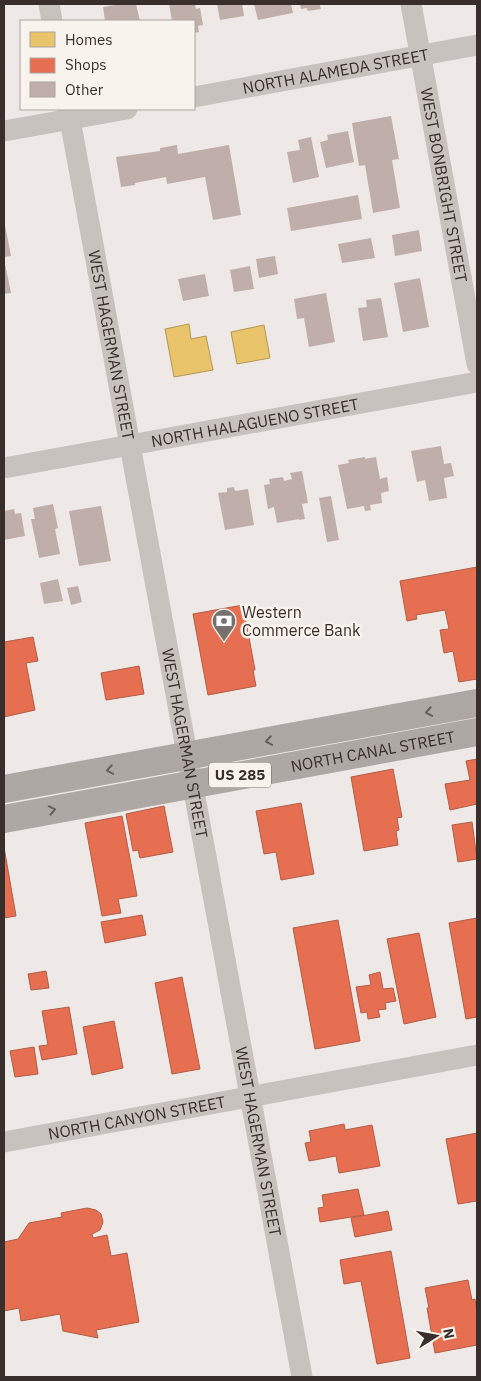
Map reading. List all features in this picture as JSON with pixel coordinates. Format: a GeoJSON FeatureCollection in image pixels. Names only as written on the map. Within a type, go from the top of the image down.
{"type":"FeatureCollection","features":[{"type":"Feature","properties":{"kind":"highway","name":"NORTH CANAL STREET"},"geometry":{"type":"LineString","coordinates":[[4,789],[477,703]]}},
{"type":"Feature","properties":{"kind":"highway","name":"NORTH CANAL STREET"},"geometry":{"type":"LineString","coordinates":[[4,819],[477,732]]}},
{"type":"Feature","properties":{"kind":"street"},"geometry":{"type":"LineString","coordinates":[[49,4],[52,20]]}},
{"type":"Feature","properties":{"kind":"street","name":"WEST BONBRIGHT STREET"},"geometry":{"type":"LineString","coordinates":[[411,4],[477,364]]}},
{"type":"Feature","properties":{"kind":"street","name":"NORTH ALAMEDA STREET"},"geometry":{"type":"LineString","coordinates":[[195,97],[477,45]]}},
{"type":"Feature","properties":{"kind":"street"},"geometry":{"type":"LineString","coordinates":[[4,131],[69,114],[115,110]]}},
{"type":"Feature","properties":{"kind":"street","name":"WEST HAGERMAN STREET"},"geometry":{"type":"LineString","coordinates":[[69,114],[302,1377]]}},
{"type":"Feature","properties":{"kind":"street","name":"NORTH HALAGUENO STREET"},"geometry":{"type":"LineString","coordinates":[[4,468],[477,382]]}},
{"type":"Feature","properties":{"kind":"street","name":"NORTH CANYON STREET"},"geometry":{"type":"LineString","coordinates":[[4,1142],[477,1055]]}},
{"type":"Feature","properties":{"kind":"building: Homes"},"geometry":{"type":"Polygon","coordinates":[[[189,324],[191,339],[206,336],[213,370],[174,377],[165,329],[189,324]]]}},
{"type":"Feature","properties":{"kind":"building: Homes"},"geometry":{"type":"Polygon","coordinates":[[[264,325],[270,358],[237,364],[231,332],[264,325]]]}},
{"type":"Feature","properties":{"kind":"building: Shops"},"geometry":{"type":"Polygon","coordinates":[[[477,567],[477,679],[459,682],[453,651],[444,653],[440,630],[449,629],[445,610],[416,615],[417,619],[407,621],[400,581],[477,567]]]}},
{"type":"Feature","properties":{"kind":"building: Shops","name":"Western Commerce Bank"},"geometry":{"type":"Polygon","coordinates":[[[243,605],[255,670],[253,670],[256,686],[208,695],[193,614],[243,605]]]}},
{"type":"Feature","properties":{"kind":"building: Shops"},"geometry":{"type":"Polygon","coordinates":[[[33,637],[38,661],[26,663],[35,710],[4,717],[4,642],[33,637]]]}},
{"type":"Feature","properties":{"kind":"building: Shops"},"geometry":{"type":"Polygon","coordinates":[[[139,666],[144,694],[106,700],[101,673],[139,666]]]}},
{"type":"Feature","properties":{"kind":"building: Shops"},"geometry":{"type":"Polygon","coordinates":[[[477,759],[477,804],[450,810],[445,784],[470,780],[466,761],[477,759]]]}},
{"type":"Feature","properties":{"kind":"building: Shops"},"geometry":{"type":"Polygon","coordinates":[[[393,769],[402,817],[397,818],[399,830],[396,831],[398,845],[364,851],[351,777],[393,769]]]}},
{"type":"Feature","properties":{"kind":"building: Shops"},"geometry":{"type":"Polygon","coordinates":[[[301,803],[314,874],[281,880],[276,852],[264,854],[256,811],[301,803]]]}},
{"type":"Feature","properties":{"kind":"building: Shops"},"geometry":{"type":"Polygon","coordinates":[[[164,806],[173,852],[140,858],[138,850],[133,851],[126,814],[164,806]]]}},
{"type":"Feature","properties":{"kind":"building: Shops"},"geometry":{"type":"Polygon","coordinates":[[[122,816],[137,896],[118,899],[121,913],[102,916],[85,823],[122,816]]]}},
{"type":"Feature","properties":{"kind":"building: Shops"},"geometry":{"type":"Polygon","coordinates":[[[472,822],[477,859],[458,862],[452,825],[472,822]]]}},
{"type":"Feature","properties":{"kind":"building: Shops"},"geometry":{"type":"Polygon","coordinates":[[[4,847],[16,916],[4,918],[4,847]]]}},
{"type":"Feature","properties":{"kind":"building: Shops"},"geometry":{"type":"Polygon","coordinates":[[[142,915],[146,935],[105,943],[101,922],[142,915]]]}},
{"type":"Feature","properties":{"kind":"building: Shops"},"geometry":{"type":"Polygon","coordinates":[[[477,918],[477,1017],[466,1019],[449,923],[477,918]]]}},
{"type":"Feature","properties":{"kind":"building: Shops"},"geometry":{"type":"Polygon","coordinates":[[[338,920],[360,1041],[315,1049],[293,928],[338,920]]]}},
{"type":"Feature","properties":{"kind":"building: Shops"},"geometry":{"type":"Polygon","coordinates":[[[419,933],[436,1017],[404,1024],[387,939],[419,933]]]}},
{"type":"Feature","properties":{"kind":"building: Shops"},"geometry":{"type":"Polygon","coordinates":[[[46,971],[49,988],[31,990],[28,974],[46,971]]]}},
{"type":"Feature","properties":{"kind":"building: Shops"},"geometry":{"type":"Polygon","coordinates":[[[380,972],[383,989],[393,988],[396,1001],[385,1003],[386,1009],[378,1010],[380,1017],[368,1019],[367,1012],[361,1013],[356,987],[371,985],[369,975],[380,972]]]}},
{"type":"Feature","properties":{"kind":"building: Shops"},"geometry":{"type":"Polygon","coordinates":[[[182,977],[200,1069],[172,1074],[155,983],[182,977]]]}},
{"type":"Feature","properties":{"kind":"building: Shops"},"geometry":{"type":"Polygon","coordinates":[[[69,1007],[77,1054],[42,1060],[39,1046],[48,1045],[42,1011],[69,1007]]]}},
{"type":"Feature","properties":{"kind":"building: Shops"},"geometry":{"type":"Polygon","coordinates":[[[114,1021],[123,1068],[92,1075],[83,1027],[114,1021]]]}},
{"type":"Feature","properties":{"kind":"building: Shops"},"geometry":{"type":"Polygon","coordinates":[[[34,1047],[38,1074],[15,1077],[10,1051],[34,1047]]]}},
{"type":"Feature","properties":{"kind":"building: Shops"},"geometry":{"type":"Polygon","coordinates":[[[344,1124],[345,1130],[372,1125],[380,1166],[339,1173],[336,1156],[309,1161],[305,1143],[311,1142],[309,1131],[344,1124]]]}},
{"type":"Feature","properties":{"kind":"building: Shops"},"geometry":{"type":"Polygon","coordinates":[[[477,1133],[477,1201],[458,1204],[446,1139],[477,1133]]]}},
{"type":"Feature","properties":{"kind":"building: Shops"},"geometry":{"type":"Polygon","coordinates":[[[358,1189],[364,1215],[320,1222],[318,1208],[324,1207],[322,1195],[358,1189]]]}},
{"type":"Feature","properties":{"kind":"building: Shops"},"geometry":{"type":"Polygon","coordinates":[[[87,1208],[96,1210],[101,1214],[103,1222],[100,1230],[92,1234],[93,1238],[107,1235],[111,1256],[127,1253],[139,1322],[96,1330],[98,1338],[63,1331],[60,1314],[21,1321],[19,1308],[4,1311],[4,1242],[18,1239],[29,1223],[62,1217],[61,1213],[87,1208]]]}},
{"type":"Feature","properties":{"kind":"building: Shops"},"geometry":{"type":"Polygon","coordinates":[[[388,1211],[392,1230],[355,1237],[351,1218],[388,1211]]]}},
{"type":"Feature","properties":{"kind":"building: Shops"},"geometry":{"type":"Polygon","coordinates":[[[391,1251],[410,1358],[377,1364],[361,1281],[344,1284],[340,1260],[391,1251]]]}},
{"type":"Feature","properties":{"kind":"building: Shops"},"geometry":{"type":"Polygon","coordinates":[[[468,1280],[472,1300],[475,1299],[477,1313],[477,1345],[435,1353],[425,1288],[468,1280]]]}},
{"type":"Feature","properties":{"kind":"building: Other"},"geometry":{"type":"Polygon","coordinates":[[[136,4],[140,20],[105,20],[103,7],[136,4]]]}},
{"type":"Feature","properties":{"kind":"building: Other"},"geometry":{"type":"Polygon","coordinates":[[[169,4],[195,4],[196,9],[200,8],[203,25],[198,26],[199,32],[195,33],[195,20],[172,20],[169,4]]]}},
{"type":"Feature","properties":{"kind":"building: Other"},"geometry":{"type":"Polygon","coordinates":[[[217,4],[242,4],[244,16],[220,20],[217,4]]]}},
{"type":"Feature","properties":{"kind":"building: Other"},"geometry":{"type":"Polygon","coordinates":[[[254,4],[291,4],[293,13],[258,20],[254,4]]]}},
{"type":"Feature","properties":{"kind":"building: Other"},"geometry":{"type":"Polygon","coordinates":[[[300,4],[324,5],[320,5],[321,9],[308,11],[307,8],[301,9],[300,4]]]}},
{"type":"Feature","properties":{"kind":"building: Other"},"geometry":{"type":"Polygon","coordinates":[[[391,116],[399,159],[392,160],[400,208],[373,213],[365,165],[359,166],[352,123],[391,116]]]}},
{"type":"Feature","properties":{"kind":"building: Other"},"geometry":{"type":"Polygon","coordinates":[[[348,131],[354,162],[326,168],[320,142],[328,140],[327,135],[348,131]]]}},
{"type":"Feature","properties":{"kind":"building: Other"},"geometry":{"type":"Polygon","coordinates":[[[311,137],[319,177],[293,183],[287,152],[300,150],[298,140],[311,137]]]}},
{"type":"Feature","properties":{"kind":"building: Other"},"geometry":{"type":"Polygon","coordinates":[[[177,145],[178,154],[229,145],[241,215],[213,220],[205,177],[167,184],[166,177],[121,187],[116,157],[160,151],[160,148],[177,145]]]}},
{"type":"Feature","properties":{"kind":"building: Other"},"geometry":{"type":"Polygon","coordinates":[[[358,195],[362,219],[291,231],[287,208],[358,195]]]}},
{"type":"Feature","properties":{"kind":"building: Other"},"geometry":{"type":"Polygon","coordinates":[[[4,220],[11,256],[4,257],[4,220]]]}},
{"type":"Feature","properties":{"kind":"building: Other"},"geometry":{"type":"Polygon","coordinates":[[[419,230],[422,251],[395,256],[392,235],[419,230]]]}},
{"type":"Feature","properties":{"kind":"building: Other"},"geometry":{"type":"Polygon","coordinates":[[[371,238],[375,258],[342,263],[338,244],[371,238]]]}},
{"type":"Feature","properties":{"kind":"building: Other"},"geometry":{"type":"Polygon","coordinates":[[[275,256],[278,274],[259,278],[256,259],[275,256]]]}},
{"type":"Feature","properties":{"kind":"building: Other"},"geometry":{"type":"Polygon","coordinates":[[[4,259],[11,293],[4,294],[4,259]]]}},
{"type":"Feature","properties":{"kind":"building: Other"},"geometry":{"type":"Polygon","coordinates":[[[250,266],[254,289],[234,292],[230,270],[250,266]]]}},
{"type":"Feature","properties":{"kind":"building: Other"},"geometry":{"type":"Polygon","coordinates":[[[205,274],[209,296],[183,301],[178,279],[205,274]]]}},
{"type":"Feature","properties":{"kind":"building: Other"},"geometry":{"type":"Polygon","coordinates":[[[420,278],[429,327],[403,332],[394,283],[420,278]]]}},
{"type":"Feature","properties":{"kind":"building: Other"},"geometry":{"type":"Polygon","coordinates":[[[326,293],[335,342],[309,347],[304,318],[297,319],[294,299],[326,293]]]}},
{"type":"Feature","properties":{"kind":"building: Other"},"geometry":{"type":"Polygon","coordinates":[[[381,298],[388,337],[363,341],[358,308],[367,307],[366,300],[381,298]]]}},
{"type":"Feature","properties":{"kind":"building: Other"},"geometry":{"type":"Polygon","coordinates":[[[441,446],[444,464],[451,463],[454,476],[444,478],[447,498],[429,501],[425,480],[417,482],[411,451],[441,446]]]}},
{"type":"Feature","properties":{"kind":"building: Other"},"geometry":{"type":"Polygon","coordinates":[[[365,457],[365,459],[376,457],[380,479],[387,477],[389,491],[381,493],[382,503],[370,505],[371,510],[365,511],[364,506],[347,509],[338,465],[349,463],[348,460],[365,457]]]}},
{"type":"Feature","properties":{"kind":"building: Other"},"geometry":{"type":"Polygon","coordinates":[[[302,471],[308,503],[302,504],[305,519],[277,523],[274,507],[268,509],[264,485],[270,484],[269,479],[283,477],[284,481],[292,479],[290,473],[302,471]]]}},
{"type":"Feature","properties":{"kind":"building: Other"},"geometry":{"type":"Polygon","coordinates":[[[234,487],[235,491],[248,489],[254,525],[225,530],[218,493],[227,492],[227,488],[234,487]]]}},
{"type":"Feature","properties":{"kind":"building: Other"},"geometry":{"type":"Polygon","coordinates":[[[331,496],[339,540],[327,542],[319,498],[331,496]]]}},
{"type":"Feature","properties":{"kind":"building: Other"},"geometry":{"type":"Polygon","coordinates":[[[53,504],[58,528],[55,529],[60,554],[39,558],[31,519],[35,519],[33,508],[53,504]]]}},
{"type":"Feature","properties":{"kind":"building: Other"},"geometry":{"type":"Polygon","coordinates":[[[101,506],[111,561],[79,566],[69,511],[101,506]]]}},
{"type":"Feature","properties":{"kind":"building: Other"},"geometry":{"type":"Polygon","coordinates":[[[14,509],[15,514],[21,513],[25,536],[4,540],[4,511],[14,509]]]}},
{"type":"Feature","properties":{"kind":"building: Other"},"geometry":{"type":"Polygon","coordinates":[[[58,579],[63,601],[44,604],[40,583],[58,579]]]}},
{"type":"Feature","properties":{"kind":"building: Other"},"geometry":{"type":"Polygon","coordinates":[[[78,586],[82,602],[71,605],[67,588],[78,586]]]}},
{"type":"Feature","properties":{"kind":"place","name":"Western Commerce Bank"},"geometry":{"type":"Point","coordinates":[224,642]}}]}
